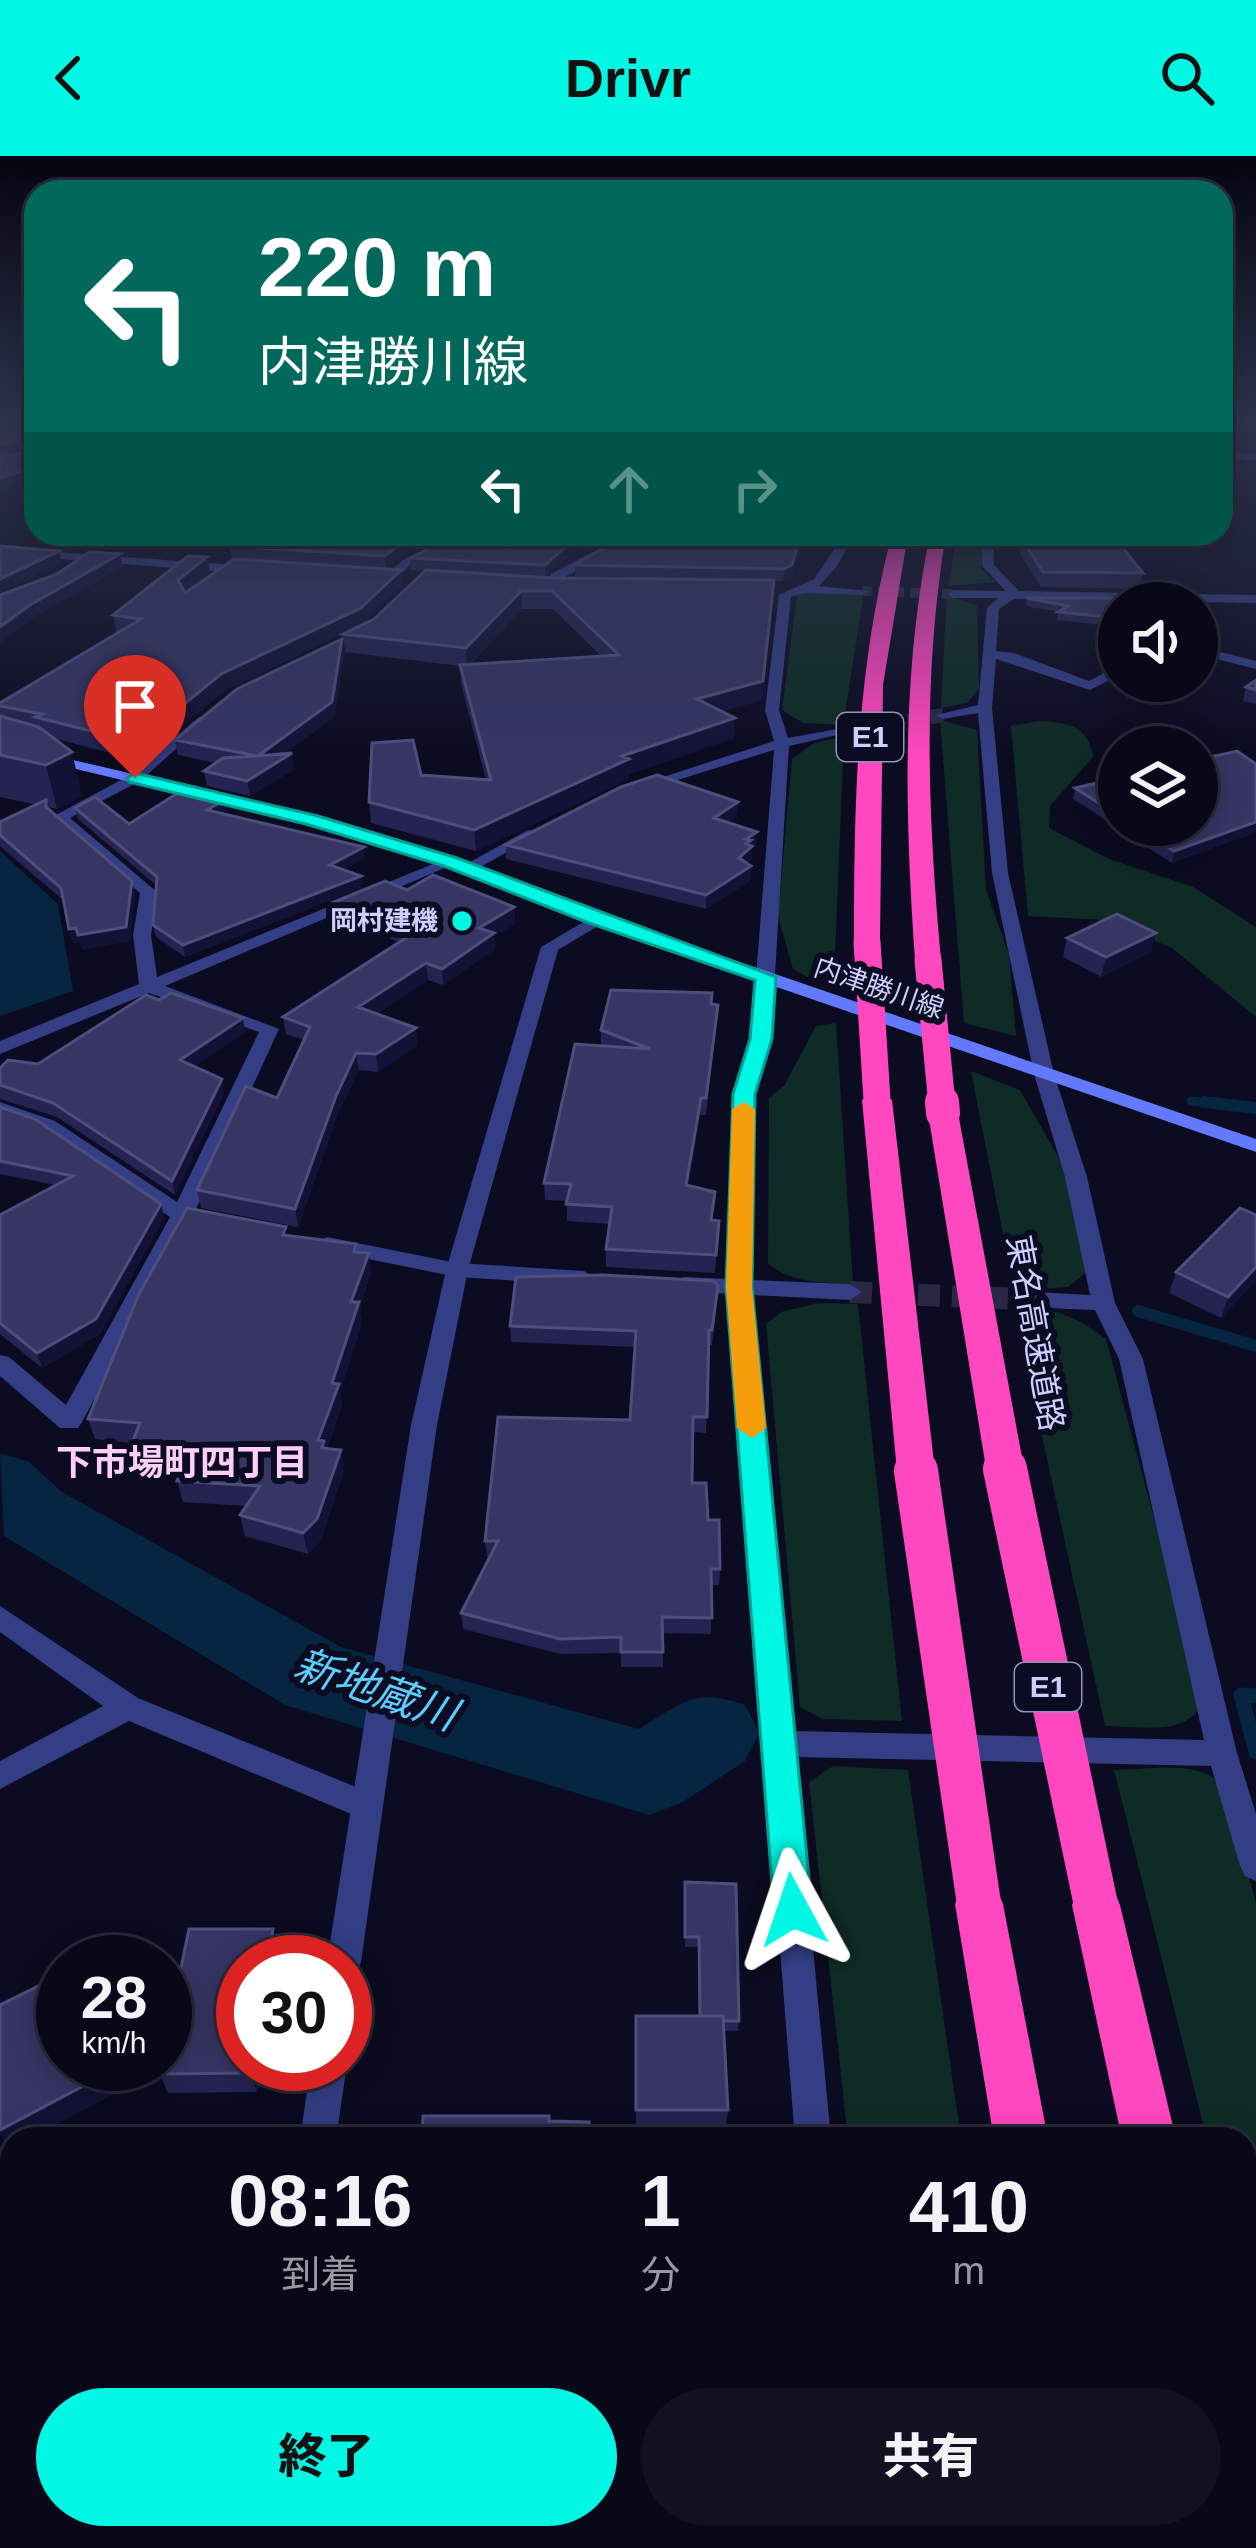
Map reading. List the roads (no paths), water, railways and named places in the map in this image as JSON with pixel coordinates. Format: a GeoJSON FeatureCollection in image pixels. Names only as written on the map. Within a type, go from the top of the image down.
{"type":"FeatureCollection","features":[{"type":"Feature","properties":{"kind":"highway","name":"E1"},"geometry":{"type":"LineString","coordinates":[[898,546],[883,618],[868,759],[867,942],[877,1100],[916,1471],[980,1904],[1019,2127]]}},
{"type":"Feature","properties":{"kind":"highway","name":"東名高速道路"},"geometry":{"type":"LineString","coordinates":[[936,546],[920,666],[917,759],[928,960],[943,1113],[1005,1468],[1146,2127]]}},
{"type":"Feature","properties":{"kind":"main road","name":"内津勝川線"},"geometry":{"type":"LineString","coordinates":[[0,747],[311,820],[459,865],[596,919],[1256,1146]]}},
{"type":"Feature","properties":{"kind":"street"},"geometry":{"type":"LineString","coordinates":[[120,559],[141,546]]}},
{"type":"Feature","properties":{"kind":"street"},"geometry":{"type":"LineString","coordinates":[[553,587],[555,577],[573,565],[616,546]]}},
{"type":"Feature","properties":{"kind":"street"},"geometry":{"type":"LineString","coordinates":[[812,2127],[739,1287],[744,1094],[761,1039],[782,743],[772,710],[785,595],[811,590],[827,578],[843,546]]}},
{"type":"Feature","properties":{"kind":"street"},"geometry":{"type":"LineString","coordinates":[[988,546],[988,566],[1013,593]]}},
{"type":"Feature","properties":{"kind":"street"},"geometry":{"type":"LineString","coordinates":[[390,578],[407,562],[437,548]]}},
{"type":"Feature","properties":{"kind":"street"},"geometry":{"type":"LineString","coordinates":[[0,551],[276,572]]}},
{"type":"Feature","properties":{"kind":"street"},"geometry":{"type":"LineString","coordinates":[[71,568],[88,557]]}},
{"type":"Feature","properties":{"kind":"street"},"geometry":{"type":"LineString","coordinates":[[216,579],[230,569]]}},
{"type":"Feature","properties":{"kind":"street"},"geometry":{"type":"LineString","coordinates":[[367,577],[406,579]]}},
{"type":"Feature","properties":{"kind":"street"},"geometry":{"type":"LineString","coordinates":[[531,586],[575,587]]}},
{"type":"Feature","properties":{"kind":"street"},"geometry":{"type":"LineString","coordinates":[[769,590],[862,591]]}},
{"type":"Feature","properties":{"kind":"street"},"geometry":{"type":"LineString","coordinates":[[953,593],[1256,599]]}},
{"type":"Feature","properties":{"kind":"street"},"geometry":{"type":"LineString","coordinates":[[1013,593],[993,608],[986,707],[1000,873],[1044,1074],[1076,1177],[1103,1303],[1132,1359],[1222,1753],[1256,1866]]}},
{"type":"Feature","properties":{"kind":"street"},"geometry":{"type":"LineString","coordinates":[[989,654],[1009,656],[1090,686],[1098,682]]}},
{"type":"Feature","properties":{"kind":"street"},"geometry":{"type":"LineString","coordinates":[[1218,655],[1256,665]]}},
{"type":"Feature","properties":{"kind":"street"},"geometry":{"type":"LineString","coordinates":[[149,987],[142,934],[149,892],[60,817],[135,778],[218,706]]}},
{"type":"Feature","properties":{"kind":"street"},"geometry":{"type":"LineString","coordinates":[[943,715],[986,707]]}},
{"type":"Feature","properties":{"kind":"street"},"geometry":{"type":"LineString","coordinates":[[627,791],[782,743],[843,732]]}},
{"type":"Feature","properties":{"kind":"street"},"geometry":{"type":"LineString","coordinates":[[0,1048],[543,828]]}},
{"type":"Feature","properties":{"kind":"street"},"geometry":{"type":"LineString","coordinates":[[348,1935],[424,1425],[457,1270],[550,947],[596,919]]}},
{"type":"Feature","properties":{"kind":"street"},"geometry":{"type":"LineString","coordinates":[[0,1363],[69,1422],[182,1215],[270,1029],[149,987]]}},
{"type":"Feature","properties":{"kind":"street"},"geometry":{"type":"LineString","coordinates":[[0,1108],[48,1125],[182,1215],[227,1224]]}},
{"type":"Feature","properties":{"kind":"street"},"geometry":{"type":"LineString","coordinates":[[296,1238],[457,1270],[598,1279]]}},
{"type":"Feature","properties":{"kind":"street"},"geometry":{"type":"LineString","coordinates":[[668,1283],[850,1292]]}},
{"type":"Feature","properties":{"kind":"street"},"geometry":{"type":"LineString","coordinates":[[1020,1300],[1103,1303]]}},
{"type":"Feature","properties":{"kind":"street"},"geometry":{"type":"LineString","coordinates":[[0,1617],[128,1707],[370,1792]]}},
{"type":"Feature","properties":{"kind":"street"},"geometry":{"type":"LineString","coordinates":[[0,1776],[128,1707]]}},
{"type":"Feature","properties":{"kind":"street"},"geometry":{"type":"LineString","coordinates":[[780,1744],[1222,1753]]}},
{"type":"Feature","properties":{"kind":"street"},"geometry":{"type":"LineString","coordinates":[[320,2127],[325,2091]]}},
{"type":"Feature","properties":{"kind":"water"},"geometry":{"type":"Polygon","coordinates":[[[0,851],[58,904],[73,991],[0,1016],[0,851]]]}},
{"type":"Feature","properties":{"kind":"waterway"},"geometry":{"type":"LineString","coordinates":[[1191,1101],[1219,1104]]}},
{"type":"Feature","properties":{"kind":"waterway"},"geometry":{"type":"LineString","coordinates":[[1204,1102],[1219,1104]]}},
{"type":"Feature","properties":{"kind":"waterway"},"geometry":{"type":"LineString","coordinates":[[1219,1104],[1232,1105]]}},
{"type":"Feature","properties":{"kind":"waterway"},"geometry":{"type":"LineString","coordinates":[[1219,1104],[1256,1108]]}},
{"type":"Feature","properties":{"kind":"waterway"},"geometry":{"type":"LineString","coordinates":[[1138,1311],[1256,1346]]}},
{"type":"Feature","properties":{"kind":"waterway","name":"新地蔵川"},"geometry":{"type":"LineString","coordinates":[[0,1483],[33,1514],[317,1678],[649,1773],[712,1733]]}},
{"type":"Feature","properties":{"kind":"waterway"},"geometry":{"type":"LineString","coordinates":[[1256,1696],[1241,1695],[1256,1752]]}},
{"type":"Feature","properties":{"kind":"tunnel"},"geometry":{"type":"LineString","coordinates":[[862,591],[953,594]]}},
{"type":"Feature","properties":{"kind":"tunnel"},"geometry":{"type":"LineString","coordinates":[[843,732],[943,715]]}},
{"type":"Feature","properties":{"kind":"tunnel"},"geometry":{"type":"LineString","coordinates":[[850,1292],[1020,1299]]}},
{"type":"Feature","properties":{"kind":"place","name":"岡村建機"},"geometry":{"type":"Point","coordinates":[462,921]}},
{"type":"Feature","properties":{"kind":"district","name":"下市場町四丁目"},"geometry":{"type":"Point","coordinates":[182,1462]}}]}
